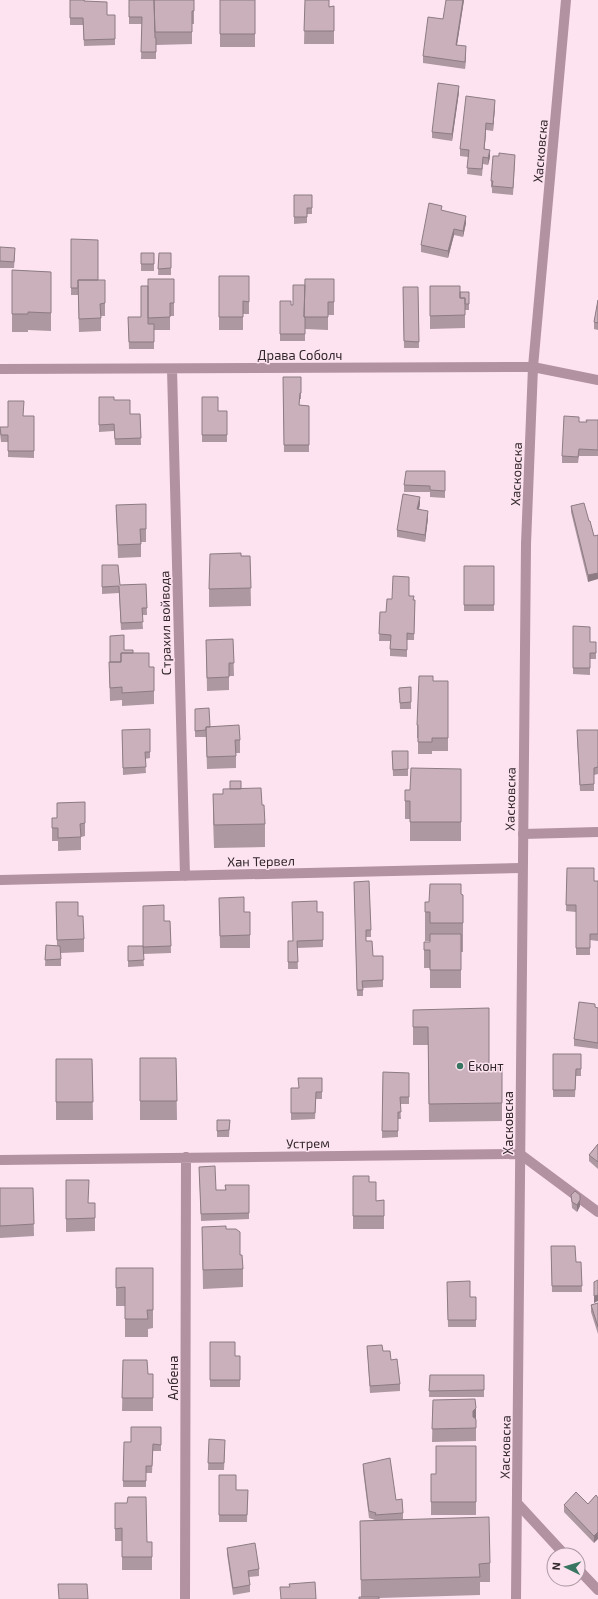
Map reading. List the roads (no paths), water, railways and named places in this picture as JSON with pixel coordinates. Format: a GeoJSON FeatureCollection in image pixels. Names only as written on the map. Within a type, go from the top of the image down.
{"type":"FeatureCollection","features":[{"type":"Feature","properties":{"kind":"street","name":"Хасковска"},"geometry":{"type":"LineString","coordinates":[[516,1599],[526,544],[533,367],[566,0]]}},
{"type":"Feature","properties":{"kind":"street","name":"Драва Соболч"},"geometry":{"type":"LineString","coordinates":[[0,369],[533,367],[598,380]]}},
{"type":"Feature","properties":{"kind":"street","name":"Страхил войвода"},"geometry":{"type":"LineString","coordinates":[[172,369],[185,876]]}},
{"type":"Feature","properties":{"kind":"street"},"geometry":{"type":"LineString","coordinates":[[523,834],[598,832]]}},
{"type":"Feature","properties":{"kind":"street","name":"Хан Тервел"},"geometry":{"type":"LineString","coordinates":[[0,880],[522,868]]}},
{"type":"Feature","properties":{"kind":"street"},"geometry":{"type":"LineString","coordinates":[[520,1154],[598,1212]]}},
{"type":"Feature","properties":{"kind":"street","name":"Устрем"},"geometry":{"type":"LineString","coordinates":[[0,1160],[520,1154]]}},
{"type":"Feature","properties":{"kind":"street","name":"Албена"},"geometry":{"type":"LineString","coordinates":[[185,1599],[186,1158]]}},
{"type":"Feature","properties":{"kind":"street"},"geometry":{"type":"LineString","coordinates":[[517,1502],[558,1547]]}},
{"type":"Feature","properties":{"kind":"street"},"geometry":{"type":"LineString","coordinates":[[586,1577],[598,1590]]}},
{"type":"Feature","properties":{"kind":"place","name":"Еконт"},"geometry":{"type":"Point","coordinates":[460,1066]}}]}
